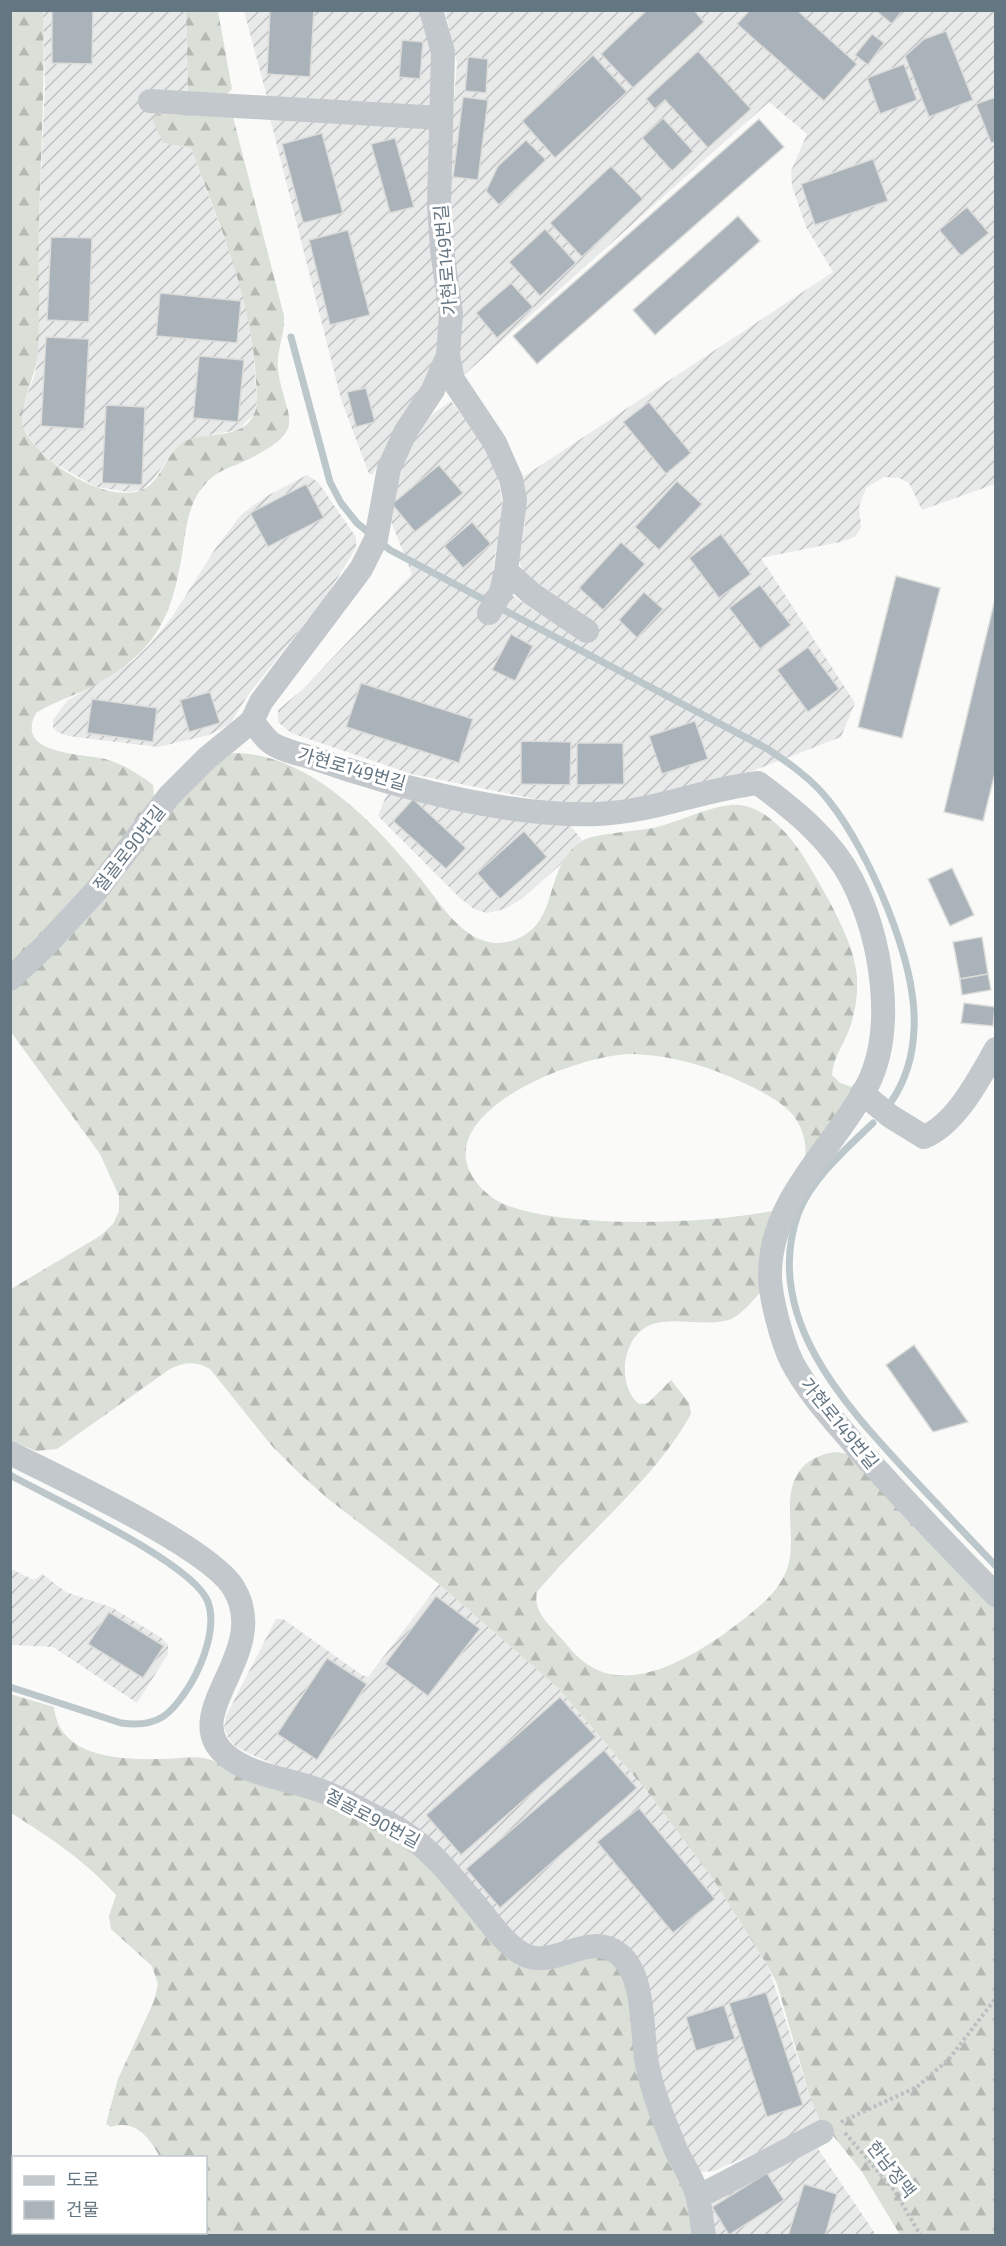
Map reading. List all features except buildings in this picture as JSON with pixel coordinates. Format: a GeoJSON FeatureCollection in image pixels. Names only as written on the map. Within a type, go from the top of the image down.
{"type":"FeatureCollection","features":[{"type":"Feature","properties":{"kind":"lane","name":"가현로149번길"},"geometry":{"type":"LineString","coordinates":[[431,10],[443,52],[440,228],[451,313],[448,355],[433,390],[406,431],[389,468],[376,539],[361,569],[261,702],[252,721],[271,743],[355,772],[465,799],[542,812],[598,814],[660,807],[727,786],[758,783],[793,809],[824,842],[852,879],[871,933],[885,1005],[881,1048],[862,1093],[794,1190],[776,1229],[770,1273],[776,1310],[791,1361],[822,1406],[875,1468],[996,1595]]}},
{"type":"Feature","properties":{"kind":"lane"},"geometry":{"type":"LineString","coordinates":[[150,101],[441,117]]}},
{"type":"Feature","properties":{"kind":"lane"},"geometry":{"type":"LineString","coordinates":[[448,355],[453,380],[495,443],[512,479],[515,500],[506,571],[501,592],[489,613]]}},
{"type":"Feature","properties":{"kind":"lane"},"geometry":{"type":"LineString","coordinates":[[506,571],[532,594],[587,631]]}},
{"type":"Feature","properties":{"kind":"lane","name":"절골로90번길"},"geometry":{"type":"LineString","coordinates":[[10,979],[44,947],[96,891],[169,796],[207,758],[252,721]]}},
{"type":"Feature","properties":{"kind":"lane"},"geometry":{"type":"LineString","coordinates":[[862,1093],[890,1116],[924,1137],[938,1131],[956,1110],[996,1049]]}},
{"type":"Feature","properties":{"kind":"lane","name":"절골로90번길"},"geometry":{"type":"LineString","coordinates":[[10,1453],[174,1541],[212,1566],[233,1586],[242,1607],[242,1638],[209,1727],[213,1741],[227,1757],[246,1767],[319,1790],[412,1837],[427,1848],[497,1931],[522,1954],[537,1959],[583,1946],[604,1946],[621,1955],[632,1970],[640,1999],[646,2061],[658,2106],[698,2197],[704,2235]]}},
{"type":"Feature","properties":{"kind":"lane"},"geometry":{"type":"LineString","coordinates":[[698,2197],[829,2128]]}},
{"type":"Feature","properties":{"kind":"path"},"geometry":{"type":"LineString","coordinates":[[829,2128],[864,2109],[917,2087],[949,2059],[996,1998]]}},
{"type":"Feature","properties":{"kind":"path","name":"한남정맥"},"geometry":{"type":"LineString","coordinates":[[829,2128],[894,2190],[921,2235]]}},
{"type":"Feature","properties":{"kind":"shaded area"},"geometry":{"type":"Polygon","coordinates":[[[43,11],[186,11],[188,95],[267,97],[244,11],[422,11],[432,53],[440,328],[437,349],[427,377],[373,474],[369,474],[341,399],[270,118],[159,114],[163,143],[191,148],[237,273],[252,333],[257,402],[254,414],[238,430],[197,437],[175,449],[152,481],[142,490],[128,492],[96,487],[54,463],[37,448],[23,428],[20,414],[35,374],[38,352],[39,223],[45,84],[43,11]]]}},
{"type":"Feature","properties":{"kind":"shaded area"},"geometry":{"type":"Polygon","coordinates":[[[445,11],[995,11],[995,484],[922,510],[909,483],[899,478],[884,477],[866,488],[859,507],[861,527],[855,537],[761,558],[855,703],[841,737],[755,770],[641,799],[605,804],[540,800],[412,774],[291,733],[278,722],[278,710],[303,689],[412,574],[388,514],[393,483],[415,431],[433,414],[451,401],[486,448],[496,469],[503,506],[493,569],[498,585],[530,608],[584,641],[598,624],[523,573],[519,560],[525,523],[523,477],[833,272],[806,227],[792,186],[791,171],[807,134],[769,102],[464,375],[459,357],[450,225],[450,151],[457,63],[445,11]]]}},
{"type":"Feature","properties":{"kind":"shaded area"},"geometry":{"type":"Polygon","coordinates":[[[307,475],[318,482],[356,537],[356,548],[327,595],[246,698],[230,724],[209,735],[158,747],[68,736],[57,732],[53,727],[53,720],[67,701],[134,660],[150,644],[172,617],[217,546],[242,514],[265,497],[307,475]]]}},
{"type":"Feature","properties":{"kind":"shaded area"},"geometry":{"type":"Polygon","coordinates":[[[388,791],[509,819],[571,826],[582,840],[560,865],[523,898],[505,909],[487,913],[474,909],[460,898],[378,816],[388,791]]]}},
{"type":"Feature","properties":{"kind":"shaded area"},"geometry":{"type":"Polygon","coordinates":[[[11,1569],[34,1580],[42,1574],[66,1592],[113,1608],[163,1639],[168,1645],[168,1654],[137,1703],[53,1647],[11,1645],[11,1569]]]}},
{"type":"Feature","properties":{"kind":"shaded area"},"geometry":{"type":"Polygon","coordinates":[[[439,1584],[558,1688],[647,1791],[713,1879],[769,1968],[810,2097],[823,2123],[714,2171],[700,2172],[671,2113],[656,2059],[537,1949],[517,1939],[423,1831],[409,1822],[250,1754],[235,1746],[228,1737],[224,1728],[226,1716],[276,1619],[283,1619],[368,1677],[439,1584]]]}},
{"type":"Feature","properties":{"kind":"shaded area"},"geometry":{"type":"Polygon","coordinates":[[[814,2143],[876,2235],[712,2235],[709,2200],[814,2143]]]}},
{"type":"Feature","properties":{"kind":"green space"},"geometry":{"type":"Polygon","coordinates":[[[43,10],[38,351],[22,420],[30,440],[42,453],[74,476],[110,491],[127,493],[149,486],[174,450],[181,444],[196,437],[242,428],[254,414],[257,397],[248,320],[223,233],[191,148],[163,143],[152,119],[158,114],[233,117],[284,316],[278,370],[289,421],[287,430],[269,448],[223,470],[211,478],[199,492],[190,511],[181,561],[168,611],[150,642],[125,666],[108,677],[36,713],[32,727],[34,737],[42,744],[53,750],[105,759],[136,773],[153,785],[154,800],[84,891],[11,965],[10,11],[43,10]]]}},
{"type":"Feature","properties":{"kind":"green space"},"geometry":{"type":"Polygon","coordinates":[[[186,11],[218,11],[232,89],[227,94],[188,95],[186,11]]]}},
{"type":"Feature","properties":{"kind":"green space"},"geometry":{"type":"Polygon","coordinates":[[[234,753],[262,756],[290,765],[316,779],[364,817],[458,924],[475,937],[492,943],[520,938],[537,924],[548,904],[564,859],[582,841],[604,835],[653,828],[711,809],[731,805],[743,805],[755,809],[766,815],[786,833],[802,854],[831,904],[851,949],[857,978],[853,1018],[836,1058],[832,1075],[840,1083],[858,1089],[805,1163],[803,1134],[798,1123],[791,1113],[772,1098],[705,1067],[677,1059],[633,1054],[612,1056],[558,1071],[529,1084],[503,1100],[482,1118],[469,1138],[466,1159],[475,1180],[486,1193],[506,1205],[533,1213],[600,1221],[638,1222],[711,1219],[772,1211],[765,1240],[763,1289],[745,1308],[733,1318],[724,1321],[670,1321],[650,1325],[633,1340],[628,1350],[625,1362],[627,1385],[639,1404],[648,1403],[671,1380],[689,1403],[691,1414],[658,1462],[537,1592],[537,1606],[542,1617],[582,1660],[610,1674],[632,1675],[655,1670],[678,1662],[700,1650],[756,1609],[778,1586],[786,1573],[791,1544],[790,1502],[796,1477],[803,1467],[815,1458],[832,1452],[850,1455],[995,1607],[995,2235],[900,2235],[862,2172],[819,2118],[810,2097],[777,1984],[769,1968],[713,1879],[647,1791],[558,1688],[439,1584],[327,1498],[299,1473],[272,1446],[210,1369],[190,1363],[170,1369],[57,1449],[36,1451],[11,1441],[11,1289],[100,1236],[113,1224],[119,1211],[119,1196],[100,1154],[11,1032],[11,991],[85,913],[208,767],[222,756],[234,753]]]}},
{"type":"Feature","properties":{"kind":"green space"},"geometry":{"type":"Polygon","coordinates":[[[10,1694],[54,1707],[58,1724],[67,1737],[94,1752],[129,1758],[208,1759],[305,1793],[408,1846],[529,1968],[540,1971],[550,1970],[589,1951],[602,1955],[620,1969],[688,2198],[695,2235],[160,2236],[157,2234],[207,2234],[207,2156],[159,2156],[146,2137],[134,2128],[120,2125],[111,2127],[106,2124],[118,2079],[154,2001],[158,1984],[152,1966],[111,1929],[109,1916],[116,1895],[105,1883],[53,1840],[11,1813],[10,1694]]]}},
{"type":"Feature","properties":{"kind":"waterway"},"geometry":{"type":"LineString","coordinates":[[291,337],[330,482],[341,503],[357,523],[390,550],[766,748],[808,779],[829,801],[844,822],[875,878],[888,909],[908,973],[913,1003],[912,1049],[905,1076],[891,1102]]}},
{"type":"Feature","properties":{"kind":"waterway"},"geometry":{"type":"LineString","coordinates":[[873,1123],[821,1176],[798,1214],[790,1252],[791,1288],[800,1323],[816,1356],[836,1388],[859,1418],[996,1566]]}},
{"type":"Feature","properties":{"kind":"waterway"},"geometry":{"type":"LineString","coordinates":[[10,1475],[119,1532],[177,1569],[197,1586],[208,1602],[211,1622],[204,1656],[190,1685],[170,1712],[154,1721],[121,1723],[10,1687]]}}]}
